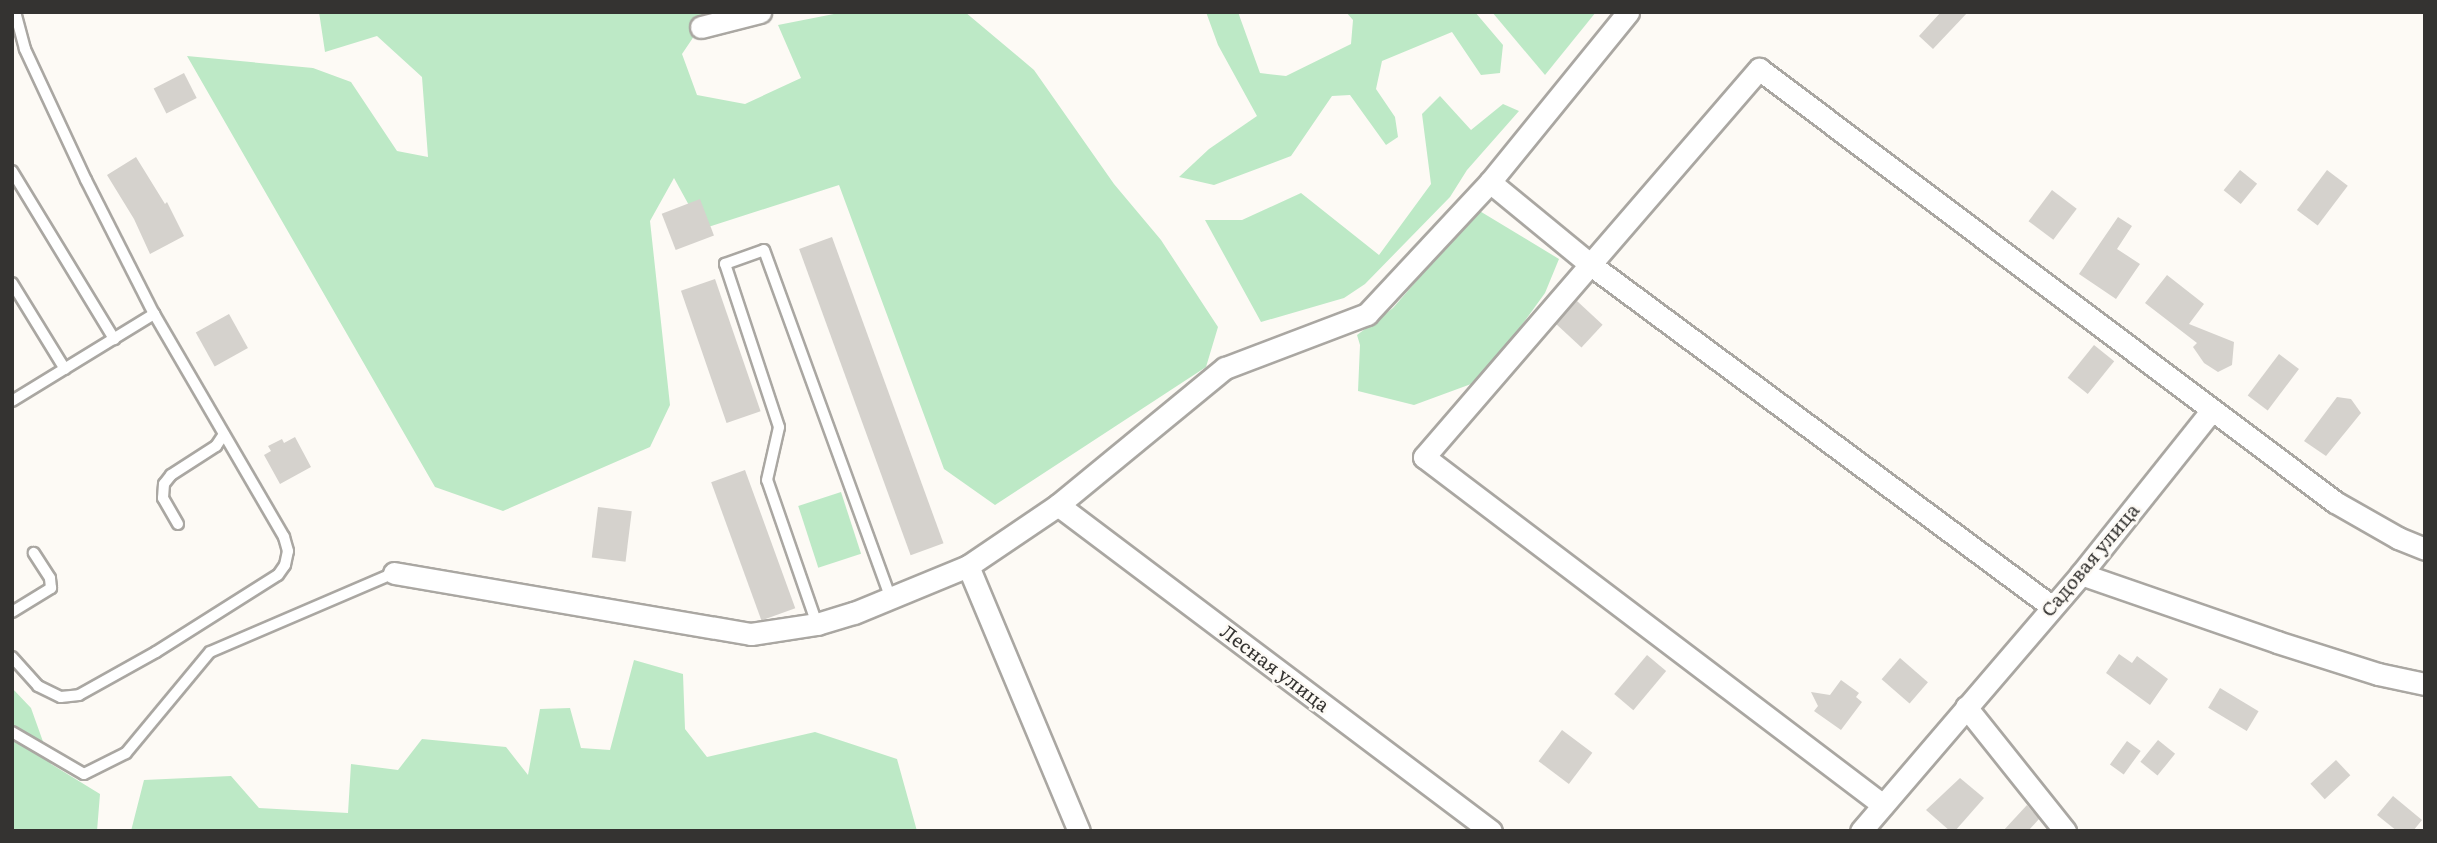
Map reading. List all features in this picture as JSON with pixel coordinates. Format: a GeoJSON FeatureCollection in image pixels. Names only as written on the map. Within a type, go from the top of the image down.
{"type":"FeatureCollection","features":[{"type":"Feature","properties":{"kind":"street"},"geometry":{"type":"LineString","coordinates":[[701,27],[760,12]]}},
{"type":"Feature","properties":{"kind":"street"},"geometry":{"type":"LineString","coordinates":[[394,573],[751,634],[817,624],[891,599],[968,566],[1058,505],[1225,368],[1367,314],[1490,182],[1628,12]]}},
{"type":"Feature","properties":{"kind":"street"},"geometry":{"type":"LineString","coordinates":[[1861,831],[1883,805],[1424,457],[1759,69],[2335,502],[2398,538],[2425,549]]}},
{"type":"Feature","properties":{"kind":"street"},"geometry":{"type":"LineString","coordinates":[[1490,182],[1591,265],[2051,606]]}},
{"type":"Feature","properties":{"kind":"street","name":"Садовая улица"},"geometry":{"type":"LineString","coordinates":[[1883,805],[2081,574],[2211,411]]}},
{"type":"Feature","properties":{"kind":"street","name":"Лесная улица"},"geometry":{"type":"LineString","coordinates":[[1058,505],[1491,831]]}},
{"type":"Feature","properties":{"kind":"street"},"geometry":{"type":"LineString","coordinates":[[968,566],[1079,831]]}},
{"type":"Feature","properties":{"kind":"street"},"geometry":{"type":"LineString","coordinates":[[2081,574],[2277,642],[2378,674],[2425,684]]}},
{"type":"Feature","properties":{"kind":"street"},"geometry":{"type":"LineString","coordinates":[[1966,707],[2065,831]]}},
{"type":"Feature","properties":{"kind":"lane"},"geometry":{"type":"LineString","coordinates":[[12,657],[38,686],[61,697],[79,695],[156,652],[278,575],[285,565],[288,551],[284,537],[154,314],[86,180],[25,49],[15,12]]}},
{"type":"Feature","properties":{"kind":"lane"},"geometry":{"type":"LineString","coordinates":[[12,172],[114,339]]}},
{"type":"Feature","properties":{"kind":"lane"},"geometry":{"type":"LineString","coordinates":[[817,624],[767,480],[779,427],[725,264],[764,250],[891,599]]}},
{"type":"Feature","properties":{"kind":"lane"},"geometry":{"type":"LineString","coordinates":[[12,284],[65,369]]}},
{"type":"Feature","properties":{"kind":"lane"},"geometry":{"type":"LineString","coordinates":[[12,401],[154,314]]}},
{"type":"Feature","properties":{"kind":"lane"},"geometry":{"type":"LineString","coordinates":[[178,524],[163,498],[164,484],[171,475],[216,446],[224,434]]}},
{"type":"Feature","properties":{"kind":"lane"},"geometry":{"type":"LineString","coordinates":[[12,612],[51,588],[50,578],[34,553]]}},
{"type":"Feature","properties":{"kind":"lane"},"geometry":{"type":"LineString","coordinates":[[12,732],[84,774],[127,753],[210,652],[394,573]]}},
{"type":"Feature","properties":{"kind":"green space"},"geometry":{"type":"Polygon","coordinates":[[[319,12],[718,12],[709,14],[682,54],[697,95],[745,104],[801,78],[778,25],[844,12],[965,12],[1034,70],[1114,184],[1161,240],[1218,327],[1206,367],[995,505],[944,469],[839,185],[702,229],[674,178],[650,221],[670,405],[650,447],[503,511],[435,487],[187,56],[313,68],[351,82],[397,151],[428,157],[422,77],[377,36],[325,52],[319,12]]]}},
{"type":"Feature","properties":{"kind":"green space"},"geometry":{"type":"Polygon","coordinates":[[[1206,12],[1238,12],[1260,73],[1286,76],[1351,44],[1353,20],[1346,12],[1475,12],[1503,45],[1500,73],[1481,75],[1452,32],[1382,61],[1376,89],[1395,117],[1398,137],[1386,145],[1350,95],[1332,96],[1291,156],[1214,185],[1179,177],[1209,149],[1257,116],[1218,45],[1206,12]]]}},
{"type":"Feature","properties":{"kind":"green space"},"geometry":{"type":"Polygon","coordinates":[[[1492,12],[1596,12],[1545,75],[1492,12]]]}},
{"type":"Feature","properties":{"kind":"green space"},"geometry":{"type":"Polygon","coordinates":[[[1440,96],[1471,130],[1503,104],[1519,111],[1467,170],[1450,197],[1365,284],[1344,298],[1261,322],[1205,220],[1242,220],[1301,193],[1379,255],[1431,184],[1422,114],[1440,96]]]}},
{"type":"Feature","properties":{"kind":"green space"},"geometry":{"type":"Polygon","coordinates":[[[1478,210],[1559,259],[1545,293],[1482,380],[1414,405],[1358,391],[1360,345],[1357,335],[1393,308],[1478,210]]]}},
{"type":"Feature","properties":{"kind":"green space"},"geometry":{"type":"Polygon","coordinates":[[[841,492],[861,554],[818,568],[798,506],[841,492]]]}},
{"type":"Feature","properties":{"kind":"green space"},"geometry":{"type":"Polygon","coordinates":[[[634,660],[683,674],[685,729],[707,757],[815,732],[897,759],[917,831],[131,831],[144,780],[231,776],[259,808],[348,813],[351,764],[398,770],[422,739],[506,747],[528,775],[540,709],[570,708],[581,748],[610,750],[634,660]]]}},
{"type":"Feature","properties":{"kind":"green space"},"geometry":{"type":"Polygon","coordinates":[[[12,688],[31,708],[51,764],[100,794],[97,831],[12,831],[12,688]]]}},
{"type":"Feature","properties":{"kind":"building"},"geometry":{"type":"Polygon","coordinates":[[[1941,12],[1968,12],[1933,49],[1919,36],[1941,12]]]}},
{"type":"Feature","properties":{"kind":"building"},"geometry":{"type":"Polygon","coordinates":[[[184,73],[197,98],[166,113],[154,88],[184,73]]]}},
{"type":"Feature","properties":{"kind":"building"},"geometry":{"type":"Polygon","coordinates":[[[136,157],[165,204],[167,202],[184,236],[150,254],[134,219],[107,175],[136,157]]]}},
{"type":"Feature","properties":{"kind":"building"},"geometry":{"type":"Polygon","coordinates":[[[2240,170],[2257,184],[2241,204],[2224,190],[2240,170]]]}},
{"type":"Feature","properties":{"kind":"building"},"geometry":{"type":"Polygon","coordinates":[[[2327,170],[2348,186],[2318,226],[2297,210],[2327,170]]]}},
{"type":"Feature","properties":{"kind":"building"},"geometry":{"type":"Polygon","coordinates":[[[2052,190],[2077,209],[2053,240],[2029,221],[2052,190]]]}},
{"type":"Feature","properties":{"kind":"building"},"geometry":{"type":"Polygon","coordinates":[[[700,199],[714,235],[676,250],[662,214],[700,199]]]}},
{"type":"Feature","properties":{"kind":"building"},"geometry":{"type":"Polygon","coordinates":[[[2118,217],[2132,226],[2117,249],[2140,264],[2116,299],[2079,274],[2118,217]]]}},
{"type":"Feature","properties":{"kind":"building"},"geometry":{"type":"Polygon","coordinates":[[[832,237],[943,543],[911,555],[799,249],[832,237]]]}},
{"type":"Feature","properties":{"kind":"building"},"geometry":{"type":"Polygon","coordinates":[[[2167,275],[2204,304],[2189,324],[2234,342],[2232,365],[2218,372],[2204,363],[2193,347],[2197,343],[2145,303],[2167,275]]]}},
{"type":"Feature","properties":{"kind":"building"},"geometry":{"type":"Polygon","coordinates":[[[715,279],[761,411],[727,423],[681,291],[715,279]]]}},
{"type":"Feature","properties":{"kind":"building"},"geometry":{"type":"Polygon","coordinates":[[[1577,301],[1603,325],[1581,348],[1556,324],[1577,301]]]}},
{"type":"Feature","properties":{"kind":"building"},"geometry":{"type":"Polygon","coordinates":[[[229,314],[248,348],[215,367],[196,332],[229,314]]]}},
{"type":"Feature","properties":{"kind":"building"},"geometry":{"type":"Polygon","coordinates":[[[2094,345],[2114,361],[2088,394],[2068,378],[2094,345]]]}},
{"type":"Feature","properties":{"kind":"building"},"geometry":{"type":"Polygon","coordinates":[[[2279,354],[2299,369],[2268,411],[2248,396],[2279,354]]]}},
{"type":"Feature","properties":{"kind":"building"},"geometry":{"type":"Polygon","coordinates":[[[2337,397],[2351,399],[2361,413],[2326,456],[2304,441],[2337,397]]]}},
{"type":"Feature","properties":{"kind":"building"},"geometry":{"type":"Polygon","coordinates":[[[295,437],[311,467],[280,484],[264,455],[271,451],[268,446],[282,439],[284,443],[295,437]]]}},
{"type":"Feature","properties":{"kind":"building"},"geometry":{"type":"Polygon","coordinates":[[[745,470],[795,608],[761,620],[711,482],[745,470]]]}},
{"type":"Feature","properties":{"kind":"building"},"geometry":{"type":"Polygon","coordinates":[[[598,507],[632,511],[626,562],[592,558],[598,507]]]}},
{"type":"Feature","properties":{"kind":"building"},"geometry":{"type":"Polygon","coordinates":[[[2119,654],[2132,663],[2137,656],[2168,679],[2150,705],[2106,673],[2119,654]]]}},
{"type":"Feature","properties":{"kind":"building"},"geometry":{"type":"Polygon","coordinates":[[[1647,655],[1666,671],[1633,710],[1614,694],[1647,655]]]}},
{"type":"Feature","properties":{"kind":"building"},"geometry":{"type":"Polygon","coordinates":[[[1900,658],[1928,682],[1910,703],[1882,679],[1900,658]]]}},
{"type":"Feature","properties":{"kind":"building"},"geometry":{"type":"Polygon","coordinates":[[[1841,680],[1859,693],[1856,697],[1862,702],[1841,730],[1814,711],[1818,706],[1811,692],[1830,695],[1841,680]]]}},
{"type":"Feature","properties":{"kind":"building"},"geometry":{"type":"Polygon","coordinates":[[[2220,688],[2259,711],[2247,731],[2208,708],[2220,688]]]}},
{"type":"Feature","properties":{"kind":"building"},"geometry":{"type":"Polygon","coordinates":[[[1562,730],[1592,753],[1569,784],[1539,761],[1562,730]]]}},
{"type":"Feature","properties":{"kind":"building"},"geometry":{"type":"Polygon","coordinates":[[[2158,740],[2175,754],[2157,776],[2140,762],[2158,740]]]}},
{"type":"Feature","properties":{"kind":"building"},"geometry":{"type":"Polygon","coordinates":[[[2127,741],[2141,751],[2124,774],[2110,764],[2127,741]]]}},
{"type":"Feature","properties":{"kind":"building"},"geometry":{"type":"Polygon","coordinates":[[[2336,760],[2350,775],[2325,799],[2310,784],[2336,760]]]}},
{"type":"Feature","properties":{"kind":"building"},"geometry":{"type":"Polygon","coordinates":[[[1960,778],[1984,798],[1955,831],[1950,831],[1926,810],[1960,778]]]}},
{"type":"Feature","properties":{"kind":"building"},"geometry":{"type":"Polygon","coordinates":[[[2393,796],[2422,820],[2413,831],[2397,831],[2377,815],[2393,796]]]}},
{"type":"Feature","properties":{"kind":"building"},"geometry":{"type":"Polygon","coordinates":[[[2027,805],[2039,819],[2028,831],[2003,831],[2027,805]]]}}]}
